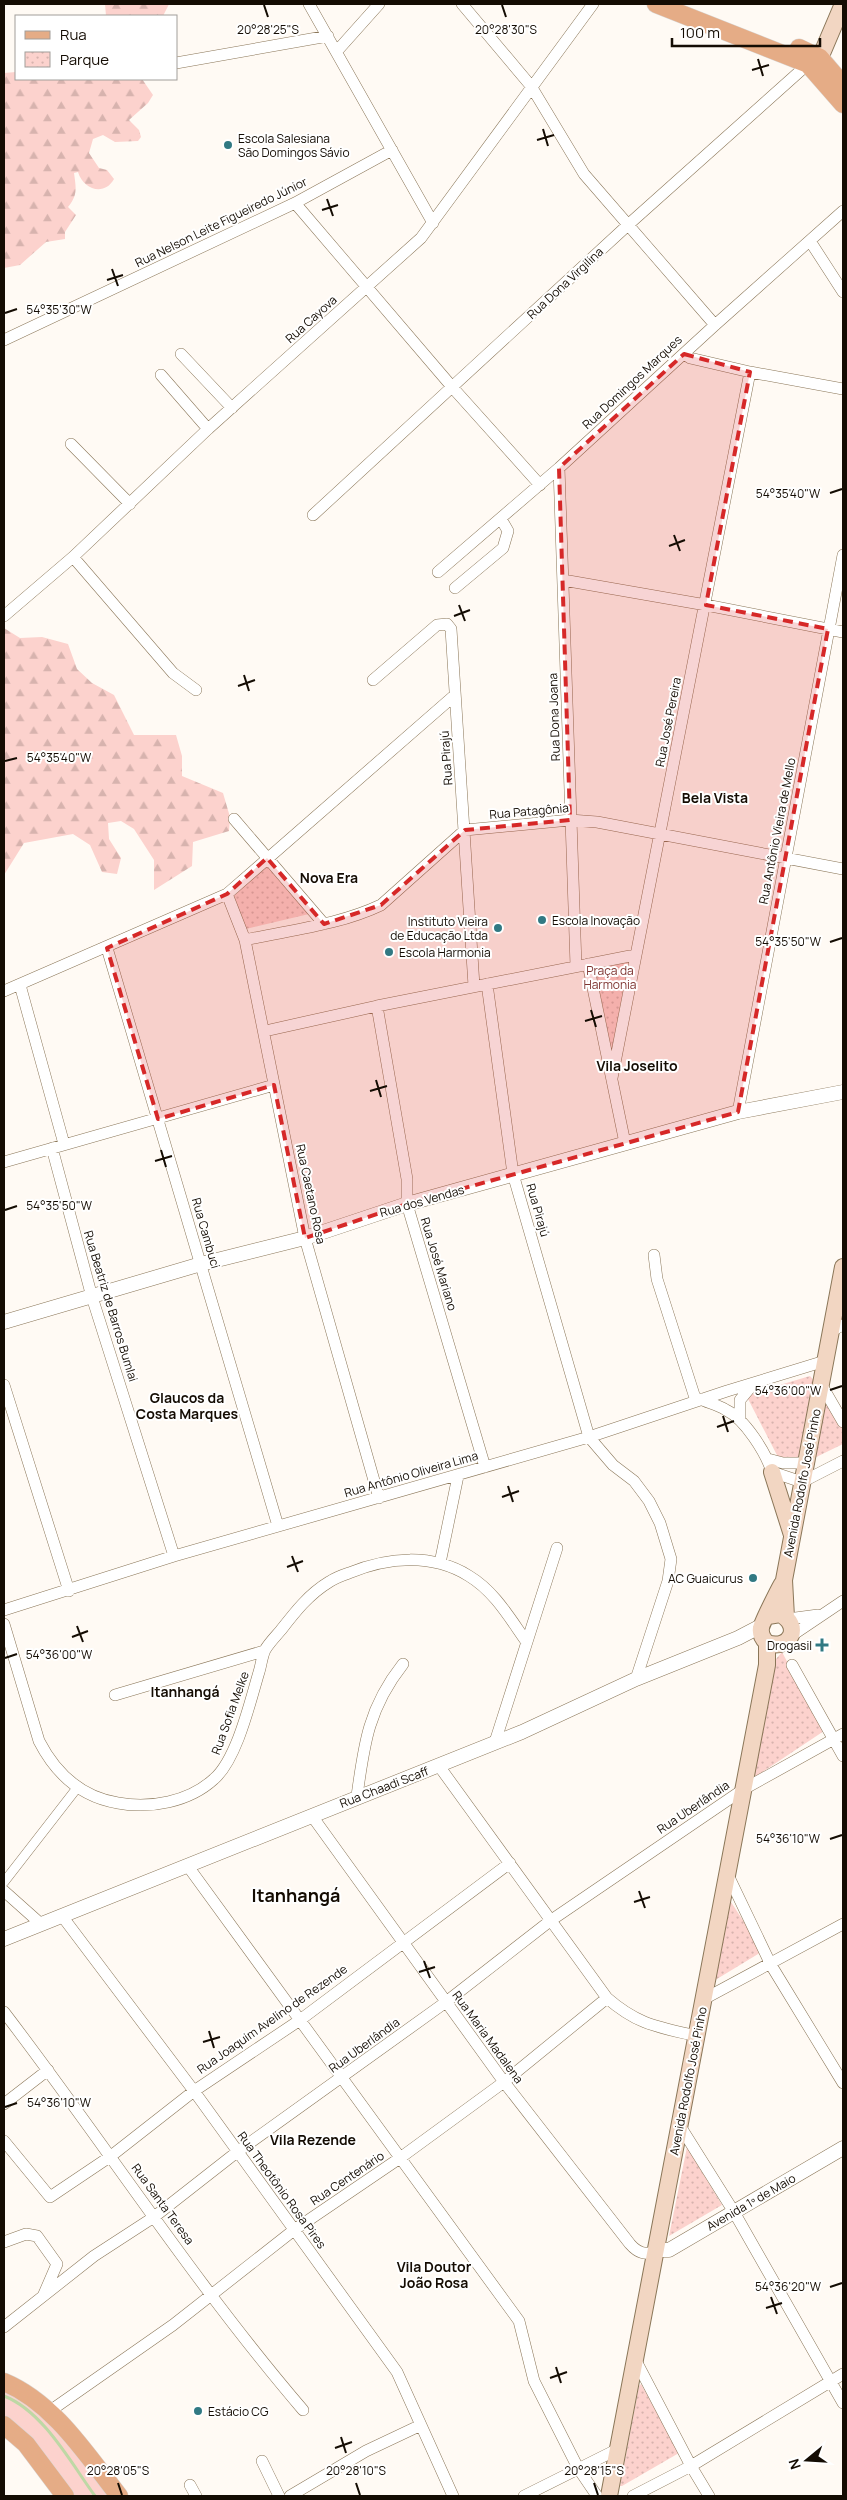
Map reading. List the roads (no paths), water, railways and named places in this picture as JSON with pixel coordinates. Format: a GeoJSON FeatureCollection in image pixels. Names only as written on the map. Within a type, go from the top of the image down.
{"type":"FeatureCollection","features":[{"type":"Feature","properties":{"kind":"main road"},"geometry":{"type":"LineString","coordinates":[[656,4],[814,61],[843,104]]}},
{"type":"Feature","properties":{"kind":"main road"},"geometry":{"type":"LineString","coordinates":[[681,4],[787,42],[843,85]]}},
{"type":"Feature","properties":{"kind":"main road"},"geometry":{"type":"LineString","coordinates":[[814,61],[843,4]]}},
{"type":"Feature","properties":{"kind":"main road","name":"Avenida Rodolfo José Pinho"},"geometry":{"type":"LineString","coordinates":[[787,1618],[784,1580],[825,1361],[837,1328],[843,1267]]}},
{"type":"Feature","properties":{"kind":"main road"},"geometry":{"type":"LineString","coordinates":[[770,1466],[792,1536]]}},
{"type":"Feature","properties":{"kind":"main road","name":"Avenida Rodolfo José Pinho"},"geometry":{"type":"LineString","coordinates":[[764,1621],[784,1580]]}},
{"type":"Feature","properties":{"kind":"main road"},"geometry":{"type":"LineString","coordinates":[[774,1614],[787,1618],[791,1624],[788,1640],[776,1646],[767,1643],[760,1632],[764,1621],[774,1614]]}},
{"type":"Feature","properties":{"kind":"main road","name":"Avenida Rodolfo José Pinho"},"geometry":{"type":"LineString","coordinates":[[768,1665],[788,1640]]}},
{"type":"Feature","properties":{"kind":"main road","name":"Avenida Rodolfo José Pinho"},"geometry":{"type":"LineString","coordinates":[[609,2496],[616,2450],[768,1665],[767,1643]]}},
{"type":"Feature","properties":{"kind":"main road"},"geometry":{"type":"LineString","coordinates":[[4,2382],[24,2390],[50,2412],[118,2496]]}},
{"type":"Feature","properties":{"kind":"main road"},"geometry":{"type":"LineString","coordinates":[[4,2425],[26,2444],[65,2496]]}},
{"type":"Feature","properties":{"kind":"street"},"geometry":{"type":"LineString","coordinates":[[309,4],[362,101],[433,222]]}},
{"type":"Feature","properties":{"kind":"street"},"geometry":{"type":"LineString","coordinates":[[336,51],[379,4]]}},
{"type":"Feature","properties":{"kind":"street"},"geometry":{"type":"LineString","coordinates":[[462,4],[531,86],[584,174],[714,325]]}},
{"type":"Feature","properties":{"kind":"street","name":"Rua Cayova"},"geometry":{"type":"LineString","coordinates":[[4,616],[73,557],[208,429],[407,252],[433,222],[593,4]]}},
{"type":"Feature","properties":{"kind":"street"},"geometry":{"type":"LineString","coordinates":[[178,63],[328,36]]}},
{"type":"Feature","properties":{"kind":"street","name":"Rua Dona Virgilina"},"geometry":{"type":"LineString","coordinates":[[313,515],[629,224],[814,61]]}},
{"type":"Feature","properties":{"kind":"street","name":"Rua Nelson Leite Figueiredo Júnior"},"geometry":{"type":"LineString","coordinates":[[4,340],[295,203],[392,150]]}},
{"type":"Feature","properties":{"kind":"street"},"geometry":{"type":"LineString","coordinates":[[295,203],[453,388],[540,485]]}},
{"type":"Feature","properties":{"kind":"street","name":"Rua Domingos Marques"},"geometry":{"type":"LineString","coordinates":[[438,572],[540,485],[714,325],[843,210]]}},
{"type":"Feature","properties":{"kind":"street"},"geometry":{"type":"LineString","coordinates":[[810,241],[843,292]]}},
{"type":"Feature","properties":{"kind":"street"},"geometry":{"type":"LineString","coordinates":[[182,354],[232,408]]}},
{"type":"Feature","properties":{"kind":"street"},"geometry":{"type":"LineString","coordinates":[[684,354],[690,358],[750,372],[843,389]]}},
{"type":"Feature","properties":{"kind":"street","name":"Rua José Pereira"},"geometry":{"type":"LineString","coordinates":[[612,1078],[706,605],[750,372]]}},
{"type":"Feature","properties":{"kind":"street"},"geometry":{"type":"LineString","coordinates":[[161,375],[208,429]]}},
{"type":"Feature","properties":{"kind":"street"},"geometry":{"type":"LineString","coordinates":[[71,444],[130,504]]}},
{"type":"Feature","properties":{"kind":"street","name":"Rua Dona Joana"},"geometry":{"type":"LineString","coordinates":[[559,468],[576,966]]}},
{"type":"Feature","properties":{"kind":"street"},"geometry":{"type":"LineString","coordinates":[[454,588],[503,548],[508,531],[501,519]]}},
{"type":"Feature","properties":{"kind":"street","name":"Rua Antônio Vieira de Mello"},"geometry":{"type":"LineString","coordinates":[[738,1112],[843,555]]}},
{"type":"Feature","properties":{"kind":"street"},"geometry":{"type":"LineString","coordinates":[[73,557],[173,673],[196,690]]}},
{"type":"Feature","properties":{"kind":"street"},"geometry":{"type":"LineString","coordinates":[[564,580],[843,632]]}},
{"type":"Feature","properties":{"kind":"street","name":"Rua Pirajú"},"geometry":{"type":"LineString","coordinates":[[373,680],[443,623],[451,629],[474,986]]}},
{"type":"Feature","properties":{"kind":"street"},"geometry":{"type":"LineString","coordinates":[[4,991],[107,948],[226,894],[455,695]]}},
{"type":"Feature","properties":{"kind":"street"},"geometry":{"type":"LineString","coordinates":[[234,819],[324,924]]}},
{"type":"Feature","properties":{"kind":"street","name":"Rua Patagônia"},"geometry":{"type":"LineString","coordinates":[[465,830],[570,820],[597,822],[843,870]]}},
{"type":"Feature","properties":{"kind":"street"},"geometry":{"type":"LineString","coordinates":[[245,940],[324,924],[365,912],[381,904],[465,830]]}},
{"type":"Feature","properties":{"kind":"street","name":"Rua Caetano Rosa"},"geometry":{"type":"LineString","coordinates":[[226,894],[245,940],[265,1031],[305,1238],[379,1498]]}},
{"type":"Feature","properties":{"kind":"street","name":"Rua Cambuci"},"geometry":{"type":"LineString","coordinates":[[107,948],[278,1526]]}},
{"type":"Feature","properties":{"kind":"street"},"geometry":{"type":"LineString","coordinates":[[265,1031],[474,986],[635,956]]}},
{"type":"Feature","properties":{"kind":"street"},"geometry":{"type":"LineString","coordinates":[[588,964],[625,1143]]}},
{"type":"Feature","properties":{"kind":"street"},"geometry":{"type":"LineString","coordinates":[[20,984],[64,1144]]}},
{"type":"Feature","properties":{"kind":"street","name":"Rua Pirajú"},"geometry":{"type":"LineString","coordinates":[[487,984],[513,1174],[589,1437]]}},
{"type":"Feature","properties":{"kind":"street","name":"Rua José Mariano"},"geometry":{"type":"LineString","coordinates":[[377,1006],[407,1179],[407,1204],[485,1467]]}},
{"type":"Feature","properties":{"kind":"street"},"geometry":{"type":"LineString","coordinates":[[4,1162],[274,1085]]}},
{"type":"Feature","properties":{"kind":"street","name":"Rua dos Vendas"},"geometry":{"type":"LineString","coordinates":[[4,1322],[201,1264],[305,1238],[407,1204],[738,1112],[843,1092]]}},
{"type":"Feature","properties":{"kind":"street","name":"Rua Beatriz de Barros Bumlai"},"geometry":{"type":"LineString","coordinates":[[52,1148],[92,1297],[174,1556]]}},
{"type":"Feature","properties":{"kind":"street"},"geometry":{"type":"LineString","coordinates":[[654,1255],[658,1279],[698,1400],[727,1410],[740,1420],[770,1466],[802,1482],[843,1461]]}},
{"type":"Feature","properties":{"kind":"street","name":"Rua Antônio Oliveira Lima"},"geometry":{"type":"LineString","coordinates":[[4,1610],[69,1591],[174,1556],[589,1437],[698,1400],[825,1361]]}},
{"type":"Feature","properties":{"kind":"street"},"geometry":{"type":"LineString","coordinates":[[740,1420],[740,1400],[756,1382]]}},
{"type":"Feature","properties":{"kind":"street"},"geometry":{"type":"LineString","coordinates":[[821,1384],[843,1422]]}},
{"type":"Feature","properties":{"kind":"street"},"geometry":{"type":"LineString","coordinates":[[4,1385],[69,1591]]}},
{"type":"Feature","properties":{"kind":"street"},"geometry":{"type":"LineString","coordinates":[[589,1437],[613,1465],[634,1481],[649,1501],[660,1523],[671,1559],[668,1580],[636,1679]]}},
{"type":"Feature","properties":{"kind":"street"},"geometry":{"type":"LineString","coordinates":[[770,1466],[783,1463],[806,1463]]}},
{"type":"Feature","properties":{"kind":"street"},"geometry":{"type":"LineString","coordinates":[[440,1563],[458,1476]]}},
{"type":"Feature","properties":{"kind":"street"},"geometry":{"type":"LineString","coordinates":[[494,1742],[557,1548]]}},
{"type":"Feature","properties":{"kind":"street","name":"Rua Sofia Melke"},"geometry":{"type":"LineString","coordinates":[[4,1624],[39,1741],[48,1758],[60,1774],[77,1788],[113,1802],[138,1807],[164,1804],[191,1794],[214,1780],[228,1762],[244,1722],[264,1651],[294,1612],[330,1581],[386,1561],[417,1559],[440,1563],[468,1575],[486,1588],[526,1641]]}},
{"type":"Feature","properties":{"kind":"street"},"geometry":{"type":"LineString","coordinates":[[788,1640],[822,1614],[843,1601]]}},
{"type":"Feature","properties":{"kind":"street"},"geometry":{"type":"LineString","coordinates":[[787,1618],[822,1614]]}},
{"type":"Feature","properties":{"kind":"street","name":"Rua Chaadi Scaff"},"geometry":{"type":"LineString","coordinates":[[4,1939],[312,1816],[357,1796],[439,1766],[636,1679],[738,1638],[764,1621]]}},
{"type":"Feature","properties":{"kind":"street"},"geometry":{"type":"LineString","coordinates":[[115,1695],[264,1651]]}},
{"type":"Feature","properties":{"kind":"street"},"geometry":{"type":"LineString","coordinates":[[357,1796],[364,1744],[377,1704],[386,1686],[403,1664]]}},
{"type":"Feature","properties":{"kind":"street"},"geometry":{"type":"LineString","coordinates":[[792,1665],[838,1737],[843,1756]]}},
{"type":"Feature","properties":{"kind":"street","name":"Rua Uberlândia"},"geometry":{"type":"LineString","coordinates":[[4,2327],[94,2256],[154,2216],[237,2152],[446,2002],[550,1921],[744,1789],[838,1737]]}},
{"type":"Feature","properties":{"kind":"street"},"geometry":{"type":"LineString","coordinates":[[439,1766],[607,1998],[633,2019],[646,2025],[697,2036]]}},
{"type":"Feature","properties":{"kind":"street"},"geometry":{"type":"LineString","coordinates":[[4,1882],[77,1788]]}},
{"type":"Feature","properties":{"kind":"street","name":"Rua Maria Madalena"},"geometry":{"type":"LineString","coordinates":[[312,1816],[504,2082],[635,2250],[647,2254],[656,2250]]}},
{"type":"Feature","properties":{"kind":"street","name":"Rua Joaquim Avelino de Rezende"},"geometry":{"type":"LineString","coordinates":[[4,2141],[50,2197],[111,2156],[194,2091],[300,2020],[510,1863]]}},
{"type":"Feature","properties":{"kind":"street"},"geometry":{"type":"LineString","coordinates":[[187,1865],[519,2321],[534,2381],[578,2468],[597,2496]]}},
{"type":"Feature","properties":{"kind":"street"},"geometry":{"type":"LineString","coordinates":[[728,1875],[771,1964],[843,2083]]}},
{"type":"Feature","properties":{"kind":"street"},"geometry":{"type":"LineString","coordinates":[[4,1891],[41,1924]]}},
{"type":"Feature","properties":{"kind":"street","name":"Rua Theotônio Rosa Pires"},"geometry":{"type":"LineString","coordinates":[[62,1916],[194,2091],[396,2372],[453,2496]]}},
{"type":"Feature","properties":{"kind":"street"},"geometry":{"type":"LineString","coordinates":[[704,1999],[843,1924]]}},
{"type":"Feature","properties":{"kind":"street","name":"Rua Centenário"},"geometry":{"type":"LineString","coordinates":[[50,2412],[173,2325],[294,2230],[400,2158],[504,2082],[607,1998]]}},
{"type":"Feature","properties":{"kind":"street","name":"Rua Santa Teresa"},"geometry":{"type":"LineString","coordinates":[[4,2012],[250,2348],[303,2410]]}},
{"type":"Feature","properties":{"kind":"street"},"geometry":{"type":"LineString","coordinates":[[4,2104],[48,2070]]}},
{"type":"Feature","properties":{"kind":"street"},"geometry":{"type":"LineString","coordinates":[[680,2126],[734,2212],[843,2403]]}},
{"type":"Feature","properties":{"kind":"street","name":"Avenida 1º de Maio"},"geometry":{"type":"LineString","coordinates":[[656,2250],[669,2250],[843,2148]]}},
{"type":"Feature","properties":{"kind":"street"},"geometry":{"type":"LineString","coordinates":[[4,2242],[32,2234],[37,2236],[56,2262],[44,2296]]}},
{"type":"Feature","properties":{"kind":"street"},"geometry":{"type":"LineString","coordinates":[[635,2359],[691,2466],[709,2496]]}},
{"type":"Feature","properties":{"kind":"street"},"geometry":{"type":"LineString","coordinates":[[633,2496],[691,2466],[843,2374]]}},
{"type":"Feature","properties":{"kind":"street"},"geometry":{"type":"LineString","coordinates":[[290,2496],[366,2451],[421,2425]]}},
{"type":"Feature","properties":{"kind":"street"},"geometry":{"type":"LineString","coordinates":[[524,2496],[616,2450]]}},
{"type":"Feature","properties":{"kind":"street"},"geometry":{"type":"LineString","coordinates":[[262,2461],[279,2496]]}},
{"type":"Feature","properties":{"kind":"street"},"geometry":{"type":"LineString","coordinates":[[190,2485],[196,2496]]}},
{"type":"Feature","properties":{"kind":"waterway"},"geometry":{"type":"LineString","coordinates":[[4,2396],[18,2403],[44,2426],[95,2496]]}},
{"type":"Feature","properties":{"kind":"place","name":"Escola Salesiana São Domingos Sávio"},"geometry":{"type":"Point","coordinates":[228,145]}},
{"type":"Feature","properties":{"kind":"place","name":"Escola Inovação"},"geometry":{"type":"Point","coordinates":[542,920]}},
{"type":"Feature","properties":{"kind":"place","name":"Instituto Vieira de Educação Ltda"},"geometry":{"type":"Point","coordinates":[498,928]}},
{"type":"Feature","properties":{"kind":"place","name":"Escola Harmonia"},"geometry":{"type":"Point","coordinates":[389,952]}},
{"type":"Feature","properties":{"kind":"place","name":"AC Guaicurus"},"geometry":{"type":"Point","coordinates":[753,1578]}},
{"type":"Feature","properties":{"kind":"place","name":"Drogasil"},"geometry":{"type":"Point","coordinates":[822,1645]}},
{"type":"Feature","properties":{"kind":"place","name":"Estácio CG"},"geometry":{"type":"Point","coordinates":[198,2411]}},
{"type":"Feature","properties":{"kind":"district","name":"Bela Vista"},"geometry":{"type":"Point","coordinates":[715,797]}},
{"type":"Feature","properties":{"kind":"district","name":"Nova Era"},"geometry":{"type":"Point","coordinates":[329,877]}},
{"type":"Feature","properties":{"kind":"district","name":"Vila Joselito"},"geometry":{"type":"Point","coordinates":[637,1065]}},
{"type":"Feature","properties":{"kind":"district","name":"Glaucos da Costa Marques"},"geometry":{"type":"Point","coordinates":[187,1405]}},
{"type":"Feature","properties":{"kind":"district","name":"Itanhangá"},"geometry":{"type":"Point","coordinates":[185,1691]}},
{"type":"Feature","properties":{"kind":"district","name":"Itanhangá"},"geometry":{"type":"Point","coordinates":[296,1895]}},
{"type":"Feature","properties":{"kind":"district","name":"Vila Rezende"},"geometry":{"type":"Point","coordinates":[313,2139]}},
{"type":"Feature","properties":{"kind":"district","name":"Vila Doutor João Rosa"},"geometry":{"type":"Point","coordinates":[434,2274]}},
{"type":"Feature","properties":{"kind":"park label","name":"Praça da Harmonia"},"geometry":{"type":"Point","coordinates":[610,977]}}]}
